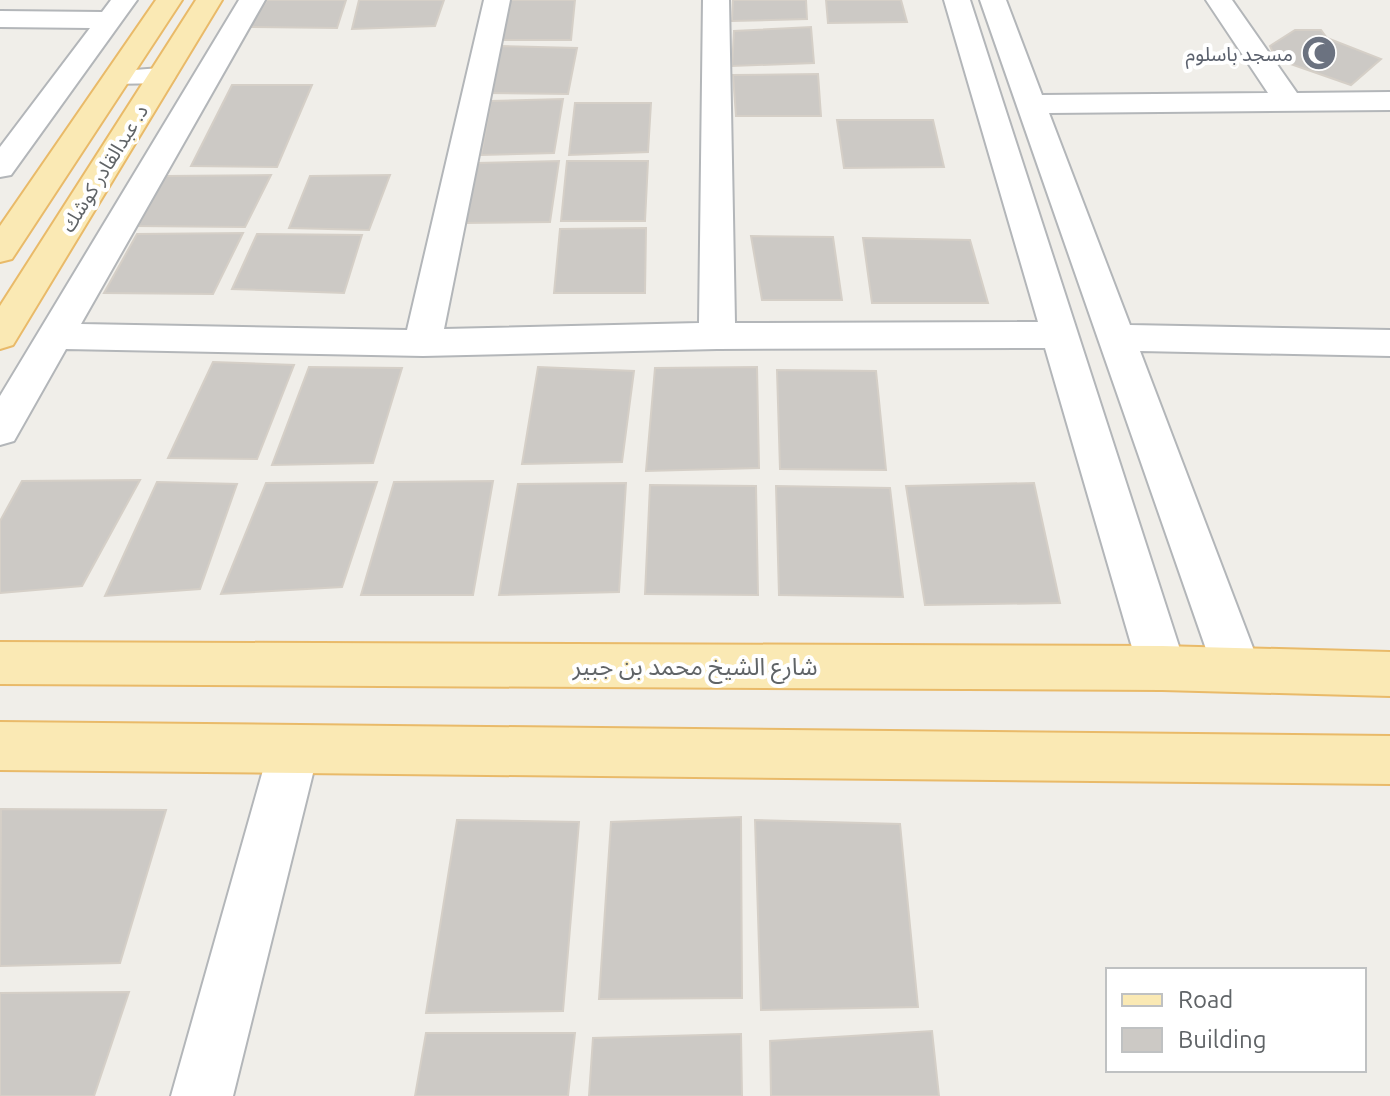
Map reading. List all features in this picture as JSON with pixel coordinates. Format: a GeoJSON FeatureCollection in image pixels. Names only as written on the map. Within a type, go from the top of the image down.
{"type":"FeatureCollection","features":[{"type":"Feature","properties":{"kind":"main road","name":"د. عبدالقادر كوشك"},"geometry":{"type":"LineString","coordinates":[[4,238],[169,0]]}},
{"type":"Feature","properties":{"kind":"main road","name":"د. عبدالقادر كوشك"},"geometry":{"type":"LineString","coordinates":[[0,336],[209,2]]}},
{"type":"Feature","properties":{"kind":"main road","name":"شارع الشيخ محمد بن جبير"},"geometry":{"type":"LineString","coordinates":[[0,663],[1162,668],[1390,674]]}},
{"type":"Feature","properties":{"kind":"main road"},"geometry":{"type":"LineString","coordinates":[[0,746],[1390,760]]}},
{"type":"Feature","properties":{"kind":"street"},"geometry":{"type":"LineString","coordinates":[[0,430],[252,0]]}},
{"type":"Feature","properties":{"kind":"street"},"geometry":{"type":"LineString","coordinates":[[423,343],[497,0]]}},
{"type":"Feature","properties":{"kind":"street"},"geometry":{"type":"LineString","coordinates":[[716,0],[717,336]]}},
{"type":"Feature","properties":{"kind":"street"},"geometry":{"type":"LineString","coordinates":[[957,0],[1162,668]]}},
{"type":"Feature","properties":{"kind":"street"},"geometry":{"type":"LineString","coordinates":[[993,0],[1237,669]]}},
{"type":"Feature","properties":{"kind":"street"},"geometry":{"type":"LineString","coordinates":[[1219,0],[1289,102]]}},
{"type":"Feature","properties":{"kind":"street"},"geometry":{"type":"LineString","coordinates":[[0,19],[116,10]]}},
{"type":"Feature","properties":{"kind":"street"},"geometry":{"type":"LineString","coordinates":[[0,168],[116,10]]}},
{"type":"Feature","properties":{"kind":"street"},"geometry":{"type":"LineString","coordinates":[[117,78],[161,77]]}},
{"type":"Feature","properties":{"kind":"street"},"geometry":{"type":"LineString","coordinates":[[1035,116],[1289,102],[1390,101]]}},
{"type":"Feature","properties":{"kind":"street"},"geometry":{"type":"LineString","coordinates":[[1035,116],[1390,126]]}},
{"type":"Feature","properties":{"kind":"street"},"geometry":{"type":"LineString","coordinates":[[53,336],[423,343],[717,336],[1060,335]]}},
{"type":"Feature","properties":{"kind":"street"},"geometry":{"type":"LineString","coordinates":[[1116,338],[1390,343]]}},
{"type":"Feature","properties":{"kind":"street"},"geometry":{"type":"LineString","coordinates":[[202,1096],[294,749]]}},
{"type":"Feature","properties":{"kind":"building"},"geometry":{"type":"Polygon","coordinates":[[[267,0],[346,0],[337,28],[249,27],[267,0]]]}},
{"type":"Feature","properties":{"kind":"building"},"geometry":{"type":"Polygon","coordinates":[[[359,0],[444,0],[435,26],[352,29],[359,0]]]}},
{"type":"Feature","properties":{"kind":"building"},"geometry":{"type":"Polygon","coordinates":[[[509,0],[575,0],[571,40],[501,40],[509,0]]]}},
{"type":"Feature","properties":{"kind":"building"},"geometry":{"type":"Polygon","coordinates":[[[733,0],[806,0],[807,19],[732,21],[733,0]]]}},
{"type":"Feature","properties":{"kind":"building"},"geometry":{"type":"Polygon","coordinates":[[[826,0],[901,0],[907,22],[828,23],[826,0]]]}},
{"type":"Feature","properties":{"kind":"building"},"geometry":{"type":"Polygon","coordinates":[[[811,27],[814,63],[732,66],[734,31],[811,27]]]}},
{"type":"Feature","properties":{"kind":"building","name":"مسجد باسلوم"},"geometry":{"type":"Polygon","coordinates":[[[1295,30],[1321,30],[1327,38],[1381,59],[1351,85],[1276,59],[1270,46],[1295,30]]]}},
{"type":"Feature","properties":{"kind":"building"},"geometry":{"type":"Polygon","coordinates":[[[501,46],[577,48],[568,94],[489,93],[501,46]]]}},
{"type":"Feature","properties":{"kind":"building"},"geometry":{"type":"Polygon","coordinates":[[[818,74],[821,116],[736,116],[733,75],[818,74]]]}},
{"type":"Feature","properties":{"kind":"building"},"geometry":{"type":"Polygon","coordinates":[[[232,85],[312,85],[277,167],[191,166],[232,85]]]}},
{"type":"Feature","properties":{"kind":"building"},"geometry":{"type":"Polygon","coordinates":[[[563,99],[554,153],[481,155],[491,101],[563,99]]]}},
{"type":"Feature","properties":{"kind":"building"},"geometry":{"type":"Polygon","coordinates":[[[575,103],[651,103],[648,152],[569,155],[575,103]]]}},
{"type":"Feature","properties":{"kind":"building"},"geometry":{"type":"Polygon","coordinates":[[[837,120],[933,120],[944,167],[844,168],[837,120]]]}},
{"type":"Feature","properties":{"kind":"building"},"geometry":{"type":"Polygon","coordinates":[[[559,161],[550,222],[464,223],[477,163],[559,161]]]}},
{"type":"Feature","properties":{"kind":"building"},"geometry":{"type":"Polygon","coordinates":[[[567,161],[648,161],[645,221],[561,221],[567,161]]]}},
{"type":"Feature","properties":{"kind":"building"},"geometry":{"type":"Polygon","coordinates":[[[271,175],[245,227],[138,226],[166,176],[271,175]]]}},
{"type":"Feature","properties":{"kind":"building"},"geometry":{"type":"Polygon","coordinates":[[[390,175],[369,230],[289,228],[310,176],[390,175]]]}},
{"type":"Feature","properties":{"kind":"building"},"geometry":{"type":"Polygon","coordinates":[[[646,228],[645,293],[554,293],[560,229],[646,228]]]}},
{"type":"Feature","properties":{"kind":"building"},"geometry":{"type":"Polygon","coordinates":[[[243,233],[213,294],[104,293],[137,234],[243,233]]]}},
{"type":"Feature","properties":{"kind":"building"},"geometry":{"type":"Polygon","coordinates":[[[257,234],[362,235],[344,293],[232,289],[257,234]]]}},
{"type":"Feature","properties":{"kind":"building"},"geometry":{"type":"Polygon","coordinates":[[[751,236],[833,237],[842,300],[762,300],[751,236]]]}},
{"type":"Feature","properties":{"kind":"building"},"geometry":{"type":"Polygon","coordinates":[[[863,238],[970,240],[988,303],[872,303],[863,238]]]}},
{"type":"Feature","properties":{"kind":"building"},"geometry":{"type":"Polygon","coordinates":[[[213,362],[294,365],[257,459],[168,458],[213,362]]]}},
{"type":"Feature","properties":{"kind":"building"},"geometry":{"type":"Polygon","coordinates":[[[309,367],[402,368],[373,463],[272,465],[309,367]]]}},
{"type":"Feature","properties":{"kind":"building"},"geometry":{"type":"Polygon","coordinates":[[[538,367],[634,371],[622,462],[522,464],[538,367]]]}},
{"type":"Feature","properties":{"kind":"building"},"geometry":{"type":"Polygon","coordinates":[[[757,367],[759,468],[646,471],[655,368],[757,367]]]}},
{"type":"Feature","properties":{"kind":"building"},"geometry":{"type":"Polygon","coordinates":[[[777,370],[876,371],[886,470],[780,469],[777,370]]]}},
{"type":"Feature","properties":{"kind":"building"},"geometry":{"type":"Polygon","coordinates":[[[140,480],[82,586],[0,593],[0,521],[22,481],[140,480]]]}},
{"type":"Feature","properties":{"kind":"building"},"geometry":{"type":"Polygon","coordinates":[[[493,481],[473,595],[361,595],[394,482],[493,481]]]}},
{"type":"Feature","properties":{"kind":"building"},"geometry":{"type":"Polygon","coordinates":[[[157,482],[237,484],[200,589],[105,596],[157,482]]]}},
{"type":"Feature","properties":{"kind":"building"},"geometry":{"type":"Polygon","coordinates":[[[377,482],[342,587],[221,594],[266,483],[377,482]]]}},
{"type":"Feature","properties":{"kind":"building"},"geometry":{"type":"Polygon","coordinates":[[[626,483],[619,592],[499,595],[518,484],[626,483]]]}},
{"type":"Feature","properties":{"kind":"building"},"geometry":{"type":"Polygon","coordinates":[[[1034,483],[1060,603],[925,605],[906,486],[1034,483]]]}},
{"type":"Feature","properties":{"kind":"building"},"geometry":{"type":"Polygon","coordinates":[[[650,485],[756,486],[758,595],[645,594],[650,485]]]}},
{"type":"Feature","properties":{"kind":"building"},"geometry":{"type":"Polygon","coordinates":[[[776,486],[890,488],[903,597],[779,595],[776,486]]]}},
{"type":"Feature","properties":{"kind":"building"},"geometry":{"type":"Polygon","coordinates":[[[1,809],[166,810],[120,963],[0,966],[1,809]]]}},
{"type":"Feature","properties":{"kind":"building"},"geometry":{"type":"Polygon","coordinates":[[[741,817],[742,998],[599,999],[611,822],[741,817]]]}},
{"type":"Feature","properties":{"kind":"building"},"geometry":{"type":"Polygon","coordinates":[[[457,820],[579,822],[563,1011],[426,1013],[457,820]]]}},
{"type":"Feature","properties":{"kind":"building"},"geometry":{"type":"Polygon","coordinates":[[[755,820],[900,824],[918,1007],[761,1010],[755,820]]]}},
{"type":"Feature","properties":{"kind":"building"},"geometry":{"type":"Polygon","coordinates":[[[129,992],[94,1096],[0,1096],[0,993],[129,992]]]}},
{"type":"Feature","properties":{"kind":"building"},"geometry":{"type":"Polygon","coordinates":[[[932,1031],[939,1096],[771,1096],[770,1041],[932,1031]]]}},
{"type":"Feature","properties":{"kind":"building"},"geometry":{"type":"Polygon","coordinates":[[[426,1033],[575,1033],[568,1096],[415,1096],[426,1033]]]}},
{"type":"Feature","properties":{"kind":"building"},"geometry":{"type":"Polygon","coordinates":[[[741,1034],[742,1096],[589,1096],[593,1038],[741,1034]]]}},
{"type":"Feature","properties":{"kind":"place","name":"مسجد باسلوم"},"geometry":{"type":"Point","coordinates":[1319,53]}}]}
